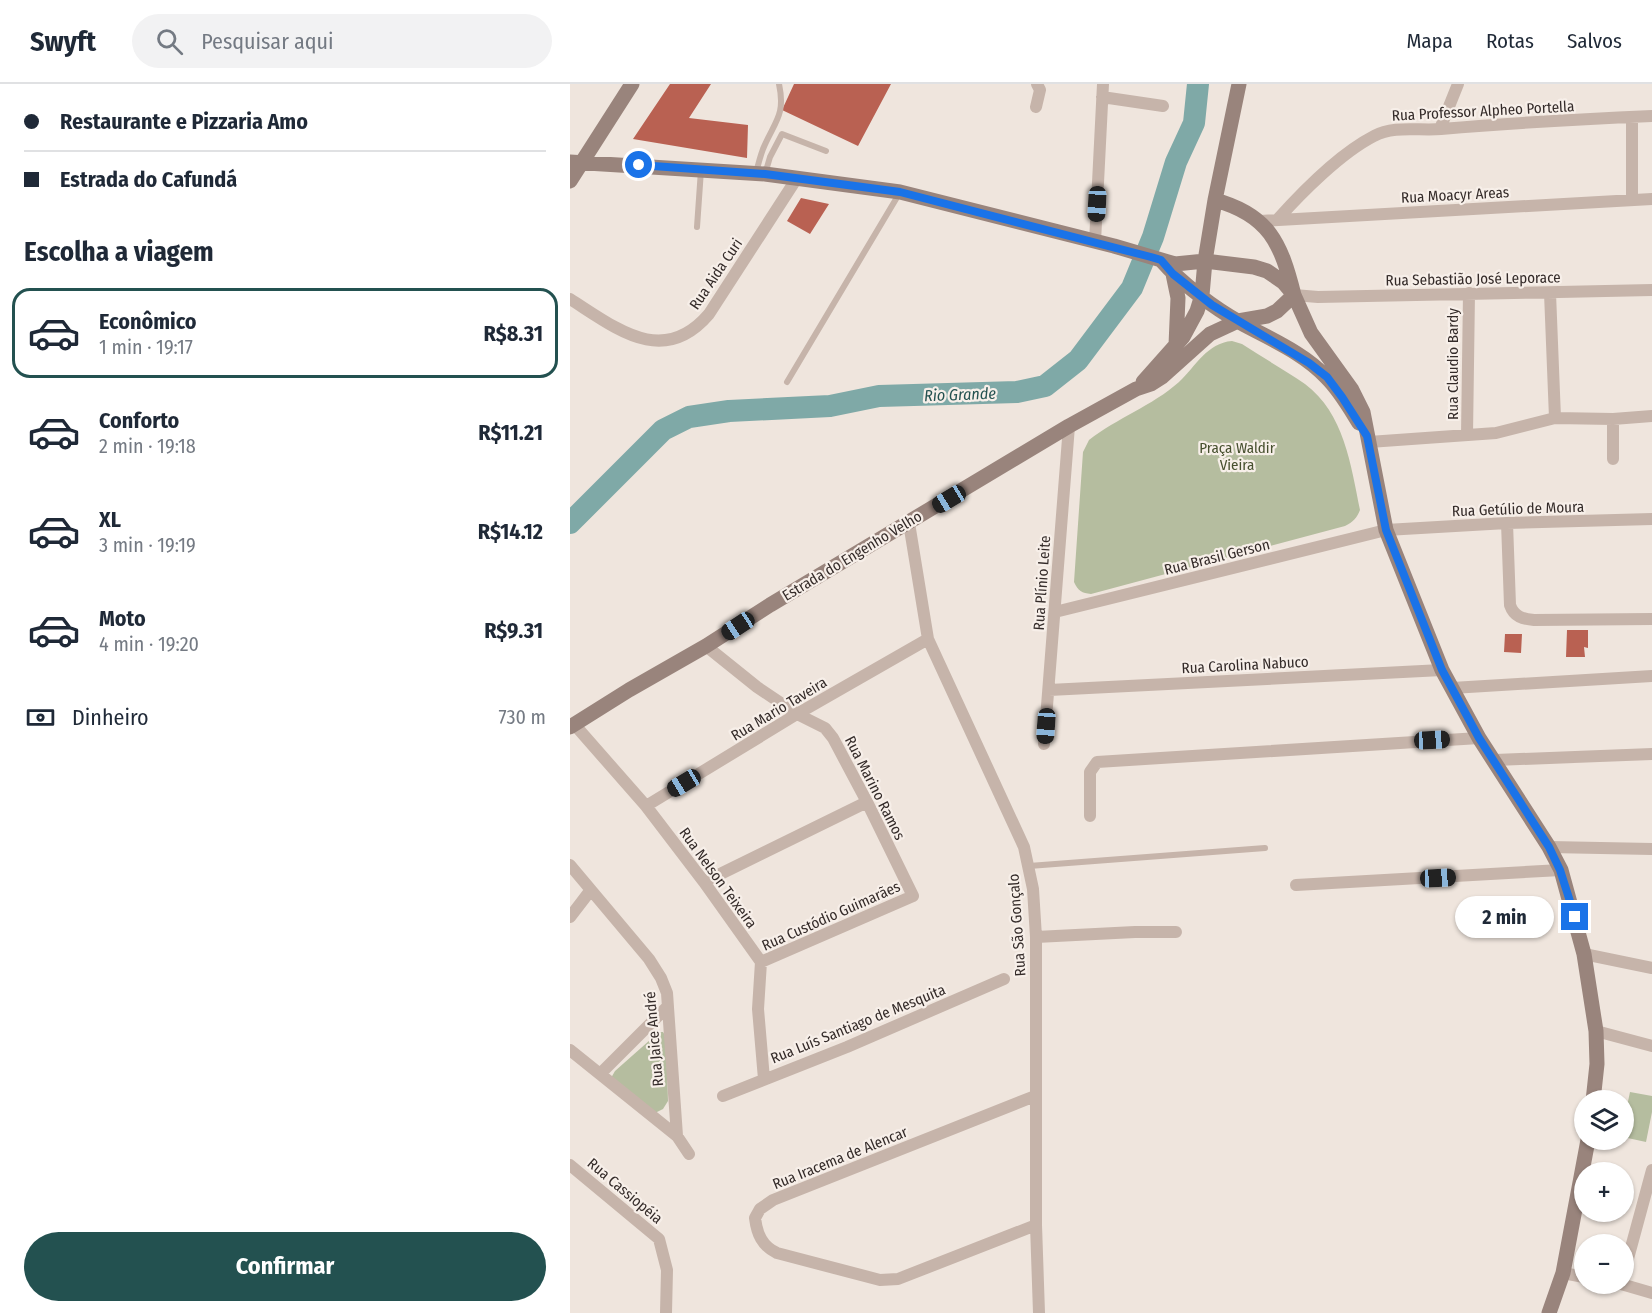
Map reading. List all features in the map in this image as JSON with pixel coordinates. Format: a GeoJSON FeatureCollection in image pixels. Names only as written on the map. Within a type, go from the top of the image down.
{"type":"FeatureCollection","features":[{"type":"Feature","properties":{"kind":"street"},"geometry":{"type":"LineString","coordinates":[[570,181],[575,163],[632,84]]}},
{"type":"Feature","properties":{"kind":"street"},"geometry":{"type":"LineString","coordinates":[[1036,107],[1040,90],[1037,84]]}},
{"type":"Feature","properties":{"kind":"street","name":"Estrada do Engenho Velho"},"geometry":{"type":"LineString","coordinates":[[1136,389],[1176,346],[1194,319],[1202,295],[1215,200],[1239,84]]}},
{"type":"Feature","properties":{"kind":"street"},"geometry":{"type":"LineString","coordinates":[[1440,129],[1458,84]]}},
{"type":"Feature","properties":{"kind":"street"},"geometry":{"type":"LineString","coordinates":[[1095,242],[1103,90],[1163,106]]}},
{"type":"Feature","properties":{"kind":"street","name":"Rua Professor Alpheo Portella"},"geometry":{"type":"LineString","coordinates":[[1277,220],[1296,199],[1328,171],[1373,136],[1390,130],[1652,116]]}},
{"type":"Feature","properties":{"kind":"street"},"geometry":{"type":"LineString","coordinates":[[1632,117],[1632,199]]}},
{"type":"Feature","properties":{"kind":"street"},"geometry":{"type":"LineString","coordinates":[[575,163],[760,174],[900,192],[1114,246],[1175,264],[1205,261],[1254,267],[1267,271],[1283,282],[1294,295]]}},
{"type":"Feature","properties":{"kind":"street","name":"Rua Aida Curi"},"geometry":{"type":"LineString","coordinates":[[570,299],[626,334],[638,338],[661,341],[682,336],[698,327],[709,314],[797,178]]}},
{"type":"Feature","properties":{"kind":"street","name":"Rua Moacyr Areas"},"geometry":{"type":"LineString","coordinates":[[1260,221],[1652,199]]}},
{"type":"Feature","properties":{"kind":"street"},"geometry":{"type":"LineString","coordinates":[[1215,200],[1249,214],[1260,221],[1271,234],[1280,251],[1294,295],[1311,333],[1352,390],[1363,412],[1386,530],[1442,670],[1479,738],[1549,847],[1560,870],[1584,954],[1596,1030],[1597,1064],[1594,1090]]}},
{"type":"Feature","properties":{"kind":"street"},"geometry":{"type":"LineString","coordinates":[[1156,258],[1212,305],[1296,354],[1327,377],[1368,439]]}},
{"type":"Feature","properties":{"kind":"street"},"geometry":{"type":"LineString","coordinates":[[1173,274],[1178,298],[1176,346]]}},
{"type":"Feature","properties":{"kind":"street","name":"Rua Sebastião José Leporace"},"geometry":{"type":"LineString","coordinates":[[1294,295],[1318,297],[1652,290]]}},
{"type":"Feature","properties":{"kind":"street","name":"Rua Claudio Bardy"},"geometry":{"type":"LineString","coordinates":[[1467,435],[1469,293]]}},
{"type":"Feature","properties":{"kind":"street"},"geometry":{"type":"LineString","coordinates":[[1550,293],[1555,418]]}},
{"type":"Feature","properties":{"kind":"street","name":"Estrada do Engenho Velho"},"geometry":{"type":"LineString","coordinates":[[572,725],[1069,426],[1162,377],[1210,334],[1238,321],[1267,316],[1277,311],[1294,295]]}},
{"type":"Feature","properties":{"kind":"street"},"geometry":{"type":"LineString","coordinates":[[1368,439],[1496,433],[1555,418],[1613,420],[1652,416]]}},
{"type":"Feature","properties":{"kind":"street"},"geometry":{"type":"LineString","coordinates":[[1613,420],[1613,459]]}},
{"type":"Feature","properties":{"kind":"street","name":"Rua Plínio Leite"},"geometry":{"type":"LineString","coordinates":[[1044,744],[1069,426]]}},
{"type":"Feature","properties":{"kind":"street","name":"Rua Getúlio de Moura"},"geometry":{"type":"LineString","coordinates":[[1386,530],[1506,523],[1652,519]]}},
{"type":"Feature","properties":{"kind":"street","name":"Rua São Gonçalo"},"geometry":{"type":"LineString","coordinates":[[909,523],[928,639],[1024,847],[1033,889],[1036,938],[1036,1225],[1039,1313]]}},
{"type":"Feature","properties":{"kind":"street"},"geometry":{"type":"LineString","coordinates":[[1506,523],[1510,605],[1512,611],[1518,616],[1534,620],[1652,619]]}},
{"type":"Feature","properties":{"kind":"street","name":"Rua Brasil Gerson"},"geometry":{"type":"LineString","coordinates":[[1055,612],[1386,530]]}},
{"type":"Feature","properties":{"kind":"street","name":"Rua Mario Taveira"},"geometry":{"type":"LineString","coordinates":[[646,806],[797,714],[928,639]]}},
{"type":"Feature","properties":{"kind":"street","name":"Rua Marino Ramos"},"geometry":{"type":"LineString","coordinates":[[706,646],[757,687],[797,714],[825,728],[833,738],[867,802],[912,896]]}},
{"type":"Feature","properties":{"kind":"street","name":"Rua Carolina Nabuco"},"geometry":{"type":"LineString","coordinates":[[1048,690],[1442,670]]}},
{"type":"Feature","properties":{"kind":"street"},"geometry":{"type":"LineString","coordinates":[[1452,688],[1652,676]]}},
{"type":"Feature","properties":{"kind":"street","name":"Rua Nelson Teixeira"},"geometry":{"type":"LineString","coordinates":[[572,725],[646,806],[704,882],[760,962]]}},
{"type":"Feature","properties":{"kind":"street"},"geometry":{"type":"LineString","coordinates":[[1090,816],[1090,772],[1097,762],[1479,738]]}},
{"type":"Feature","properties":{"kind":"street"},"geometry":{"type":"LineString","coordinates":[[1495,760],[1652,754]]}},
{"type":"Feature","properties":{"kind":"street"},"geometry":{"type":"LineString","coordinates":[[704,882],[867,802]]}},
{"type":"Feature","properties":{"kind":"street"},"geometry":{"type":"LineString","coordinates":[[1549,847],[1652,849]]}},
{"type":"Feature","properties":{"kind":"street","name":"Rua Jaice André"},"geometry":{"type":"LineString","coordinates":[[570,865],[649,959],[667,993],[677,1136]]}},
{"type":"Feature","properties":{"kind":"street"},"geometry":{"type":"LineString","coordinates":[[1296,885],[1560,870]]}},
{"type":"Feature","properties":{"kind":"street"},"geometry":{"type":"LineString","coordinates":[[570,917],[590,891]]}},
{"type":"Feature","properties":{"kind":"street","name":"Rua Custódio Guimarães"},"geometry":{"type":"LineString","coordinates":[[760,962],[912,896]]}},
{"type":"Feature","properties":{"kind":"street"},"geometry":{"type":"LineString","coordinates":[[1036,938],[1176,932]]}},
{"type":"Feature","properties":{"kind":"street"},"geometry":{"type":"LineString","coordinates":[[1584,954],[1652,968]]}},
{"type":"Feature","properties":{"kind":"street"},"geometry":{"type":"LineString","coordinates":[[760,962],[758,1009],[764,1078]]}},
{"type":"Feature","properties":{"kind":"street","name":"Rua Luís Santiago de Mesquita"},"geometry":{"type":"LineString","coordinates":[[723,1096],[847,1047],[1004,979]]}},
{"type":"Feature","properties":{"kind":"street"},"geometry":{"type":"LineString","coordinates":[[600,1074],[667,1007]]}},
{"type":"Feature","properties":{"kind":"street"},"geometry":{"type":"LineString","coordinates":[[1596,1030],[1652,1046]]}},
{"type":"Feature","properties":{"kind":"street"},"geometry":{"type":"LineString","coordinates":[[570,1050],[677,1136],[689,1154]]}},
{"type":"Feature","properties":{"kind":"street","name":"Rua Iracema de Alencar"},"geometry":{"type":"LineString","coordinates":[[1035,1096],[773,1200],[760,1209],[755,1218],[762,1243],[769,1249],[880,1280],[898,1279],[1036,1225]]}},
{"type":"Feature","properties":{"kind":"street"},"geometry":{"type":"LineString","coordinates":[[1549,1313],[1563,1273],[1586,1150]]}},
{"type":"Feature","properties":{"kind":"street","name":"Rua Cassiopéia"},"geometry":{"type":"LineString","coordinates":[[570,1165],[659,1239],[667,1270],[666,1313]]}},
{"type":"Feature","properties":{"kind":"street"},"geometry":{"type":"LineString","coordinates":[[1634,1236],[1652,1170]]}},
{"type":"Feature","properties":{"kind":"street"},"geometry":{"type":"LineString","coordinates":[[1563,1273],[1574,1275]]}},
{"type":"Feature","properties":{"kind":"street"},"geometry":{"type":"LineString","coordinates":[[1634,1288],[1652,1293]]}},
{"type":"Feature","properties":{"kind":"lane"},"geometry":{"type":"LineString","coordinates":[[760,174],[764,149],[779,120],[782,100],[779,84]]}},
{"type":"Feature","properties":{"kind":"lane"},"geometry":{"type":"LineString","coordinates":[[760,174],[782,134],[782,125],[779,120]]}},
{"type":"Feature","properties":{"kind":"lane"},"geometry":{"type":"LineString","coordinates":[[782,134],[826,151]]}},
{"type":"Feature","properties":{"kind":"lane"},"geometry":{"type":"LineString","coordinates":[[697,227],[702,169]]}},
{"type":"Feature","properties":{"kind":"lane"},"geometry":{"type":"LineString","coordinates":[[787,382],[900,192]]}},
{"type":"Feature","properties":{"kind":"lane"},"geometry":{"type":"LineString","coordinates":[[1029,866],[1265,848]]}},
{"type":"Feature","properties":{"kind":"green space","name":"Praça Waldir Vieira"},"geometry":{"type":"Polygon","coordinates":[[[1232,341],[1242,344],[1305,384],[1329,410],[1344,441],[1349,458],[1360,510],[1358,515],[1345,526],[1091,594],[1081,591],[1074,582],[1083,452],[1089,440],[1169,390],[1202,356],[1216,346],[1232,341]]]}},
{"type":"Feature","properties":{"kind":"green space"},"geometry":{"type":"Polygon","coordinates":[[[659,1032],[663,1032],[666,1037],[668,1101],[663,1109],[655,1113],[611,1078],[615,1071],[659,1032]]]}},
{"type":"Feature","properties":{"kind":"green space"},"geometry":{"type":"Polygon","coordinates":[[[1634,1093],[1652,1096],[1652,1112],[1646,1142],[1634,1139],[1634,1093]]]}},
{"type":"Feature","properties":{"kind":"building"},"geometry":{"type":"Polygon","coordinates":[[[670,84],[711,84],[689,118],[748,125],[747,158],[633,139],[670,84]]]}},
{"type":"Feature","properties":{"kind":"building"},"geometry":{"type":"Polygon","coordinates":[[[794,84],[891,84],[858,146],[782,110],[794,84]]]}},
{"type":"Feature","properties":{"kind":"building"},"geometry":{"type":"Polygon","coordinates":[[[801,198],[829,204],[810,234],[787,221],[801,198]]]}},
{"type":"Feature","properties":{"kind":"building"},"geometry":{"type":"Polygon","coordinates":[[[1567,630],[1588,630],[1588,648],[1584,647],[1585,657],[1566,657],[1567,630]]]}},
{"type":"Feature","properties":{"kind":"building"},"geometry":{"type":"Polygon","coordinates":[[[1505,634],[1522,634],[1521,653],[1504,652],[1505,634]]]}},
{"type":"Feature","properties":{"kind":"waterway","name":"Rio Grande"},"geometry":{"type":"LineString","coordinates":[[570,523],[663,430],[689,417],[729,411],[830,406],[879,396],[1017,392],[1045,386],[1078,360],[1132,288],[1153,237],[1176,162],[1194,123],[1198,84]]}},
{"type":"Feature","properties":{"kind":"route"},"geometry":{"type":"LineString","coordinates":[[639,165],[765,174],[900,192],[1161,260],[1173,274],[1212,305],[1296,354],[1327,377],[1367,436],[1386,530],[1442,670],[1479,738],[1549,847],[1560,870],[1575,917]]}}]}
